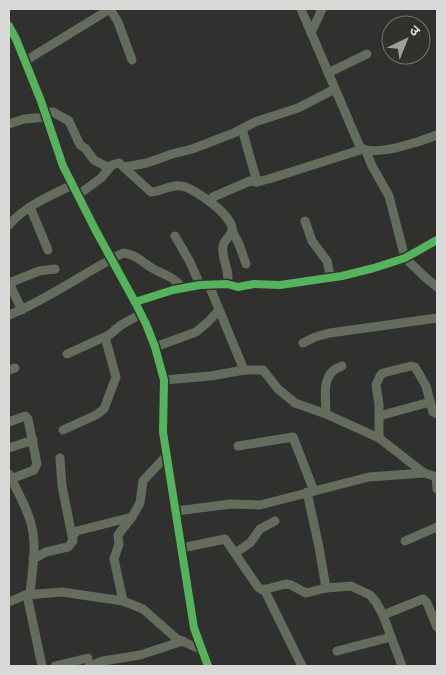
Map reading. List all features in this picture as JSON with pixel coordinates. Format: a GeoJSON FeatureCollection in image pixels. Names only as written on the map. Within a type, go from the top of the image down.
{"type":"FeatureCollection","features":[{"type":"Feature","properties":{"kind":"street"},"geometry":{"type":"LineString","coordinates":[[25,61],[110,9],[118,22],[132,60]]}},
{"type":"Feature","properties":{"kind":"street"},"geometry":{"type":"LineString","coordinates":[[300,9],[360,147],[364,150],[389,196],[405,258],[437,286]]}},
{"type":"Feature","properties":{"kind":"street"},"geometry":{"type":"LineString","coordinates":[[311,33],[322,9]]}},
{"type":"Feature","properties":{"kind":"street"},"geometry":{"type":"LineString","coordinates":[[9,26],[46,115],[63,166],[135,302],[155,347],[164,380],[163,432],[194,628],[206,665]]}},
{"type":"Feature","properties":{"kind":"street"},"geometry":{"type":"LineString","coordinates":[[328,73],[367,54]]}},
{"type":"Feature","properties":{"kind":"street"},"geometry":{"type":"LineString","coordinates":[[125,167],[147,163],[187,151],[255,122],[298,108],[335,89]]}},
{"type":"Feature","properties":{"kind":"street"},"geometry":{"type":"LineString","coordinates":[[9,124],[53,112],[69,121],[80,145],[85,148],[94,160],[108,168]]}},
{"type":"Feature","properties":{"kind":"street"},"geometry":{"type":"LineString","coordinates":[[9,114],[19,121]]}},
{"type":"Feature","properties":{"kind":"street"},"geometry":{"type":"LineString","coordinates":[[242,129],[257,182]]}},
{"type":"Feature","properties":{"kind":"street"},"geometry":{"type":"LineString","coordinates":[[209,201],[213,197],[250,181],[257,182],[285,175],[364,150],[380,150],[414,143],[437,135]]}},
{"type":"Feature","properties":{"kind":"street"},"geometry":{"type":"LineString","coordinates":[[78,195],[101,178],[108,168],[116,163],[125,167],[151,192],[178,185],[190,189],[209,201],[226,217],[246,264]]}},
{"type":"Feature","properties":{"kind":"street"},"geometry":{"type":"LineString","coordinates":[[9,225],[16,217],[72,184]]}},
{"type":"Feature","properties":{"kind":"street"},"geometry":{"type":"LineString","coordinates":[[30,208],[48,250]]}},
{"type":"Feature","properties":{"kind":"street"},"geometry":{"type":"LineString","coordinates":[[305,222],[312,241],[327,261],[331,278]]}},
{"type":"Feature","properties":{"kind":"street"},"geometry":{"type":"LineString","coordinates":[[227,284],[229,275],[222,249],[223,244],[232,231]]}},
{"type":"Feature","properties":{"kind":"street"},"geometry":{"type":"LineString","coordinates":[[175,236],[219,310],[244,370]]}},
{"type":"Feature","properties":{"kind":"street"},"geometry":{"type":"LineString","coordinates":[[135,302],[182,288],[205,285],[227,284],[238,287],[254,284],[280,285],[331,278],[374,268],[405,258],[437,240]]}},
{"type":"Feature","properties":{"kind":"street"},"geometry":{"type":"LineString","coordinates":[[9,315],[22,310],[93,268],[123,253],[134,256],[176,281],[182,288]]}},
{"type":"Feature","properties":{"kind":"street"},"geometry":{"type":"LineString","coordinates":[[22,310],[9,283],[39,271],[55,269]]}},
{"type":"Feature","properties":{"kind":"street"},"geometry":{"type":"LineString","coordinates":[[155,347],[196,332],[219,310]]}},
{"type":"Feature","properties":{"kind":"street"},"geometry":{"type":"LineString","coordinates":[[67,354],[105,337],[141,314]]}},
{"type":"Feature","properties":{"kind":"street"},"geometry":{"type":"LineString","coordinates":[[303,343],[330,333],[437,318]]}},
{"type":"Feature","properties":{"kind":"street"},"geometry":{"type":"LineString","coordinates":[[63,430],[96,415],[104,409],[116,377],[105,337]]}},
{"type":"Feature","properties":{"kind":"street"},"geometry":{"type":"LineString","coordinates":[[326,414],[326,380],[332,370],[342,366]]}},
{"type":"Feature","properties":{"kind":"street"},"geometry":{"type":"LineString","coordinates":[[378,438],[379,416],[376,385],[383,373],[414,366],[426,386],[433,412],[437,414]]}},
{"type":"Feature","properties":{"kind":"street"},"geometry":{"type":"LineString","coordinates":[[164,380],[211,376],[244,370],[263,370],[278,389],[295,403],[326,414],[378,438],[424,473],[437,477],[437,489]]}},
{"type":"Feature","properties":{"kind":"street"},"geometry":{"type":"LineString","coordinates":[[379,416],[430,402]]}},
{"type":"Feature","properties":{"kind":"street"},"geometry":{"type":"LineString","coordinates":[[9,422],[25,416],[28,419],[37,461],[34,470],[10,476],[31,521],[34,532],[29,595],[42,666]]}},
{"type":"Feature","properties":{"kind":"street"},"geometry":{"type":"LineString","coordinates":[[238,446],[293,438],[311,492],[326,588]]}},
{"type":"Feature","properties":{"kind":"street"},"geometry":{"type":"LineString","coordinates":[[9,448],[33,440]]}},
{"type":"Feature","properties":{"kind":"street"},"geometry":{"type":"LineString","coordinates":[[123,601],[114,559],[119,544],[118,535],[140,503],[143,481],[167,455]]}},
{"type":"Feature","properties":{"kind":"street"},"geometry":{"type":"LineString","coordinates":[[33,559],[46,552],[68,547],[73,541],[62,486],[60,458]]}},
{"type":"Feature","properties":{"kind":"street"},"geometry":{"type":"LineString","coordinates":[[176,511],[231,504],[260,504],[369,477],[424,473]]}},
{"type":"Feature","properties":{"kind":"street"},"geometry":{"type":"LineString","coordinates":[[73,535],[77,531],[132,517]]}},
{"type":"Feature","properties":{"kind":"street"},"geometry":{"type":"LineString","coordinates":[[235,553],[250,543],[260,528],[275,520]]}},
{"type":"Feature","properties":{"kind":"street"},"geometry":{"type":"LineString","coordinates":[[405,541],[437,527]]}},
{"type":"Feature","properties":{"kind":"street"},"geometry":{"type":"LineString","coordinates":[[182,548],[225,539],[262,590],[286,584],[306,593],[326,588],[351,586],[360,589],[370,595],[376,602],[383,615],[402,666]]}},
{"type":"Feature","properties":{"kind":"street"},"geometry":{"type":"LineString","coordinates":[[264,589],[302,666]]}},
{"type":"Feature","properties":{"kind":"street"},"geometry":{"type":"LineString","coordinates":[[9,602],[29,595],[62,592],[123,601],[143,609],[177,639],[202,650]]}},
{"type":"Feature","properties":{"kind":"street"},"geometry":{"type":"LineString","coordinates":[[383,615],[423,599],[427,603],[437,627]]}},
{"type":"Feature","properties":{"kind":"street"},"geometry":{"type":"LineString","coordinates":[[337,651],[391,637]]}},
{"type":"Feature","properties":{"kind":"street"},"geometry":{"type":"LineString","coordinates":[[55,666],[140,655],[183,641]]}},
{"type":"Feature","properties":{"kind":"cycle path"},"geometry":{"type":"LineString","coordinates":[[9,26],[41,101],[63,166],[135,302],[155,347],[164,380],[163,432],[194,628],[208,666]]}},
{"type":"Feature","properties":{"kind":"cycle path"},"geometry":{"type":"LineString","coordinates":[[135,302],[173,290],[200,285],[227,284],[238,287],[254,284],[280,285],[342,276],[405,258],[437,240]]}}]}
